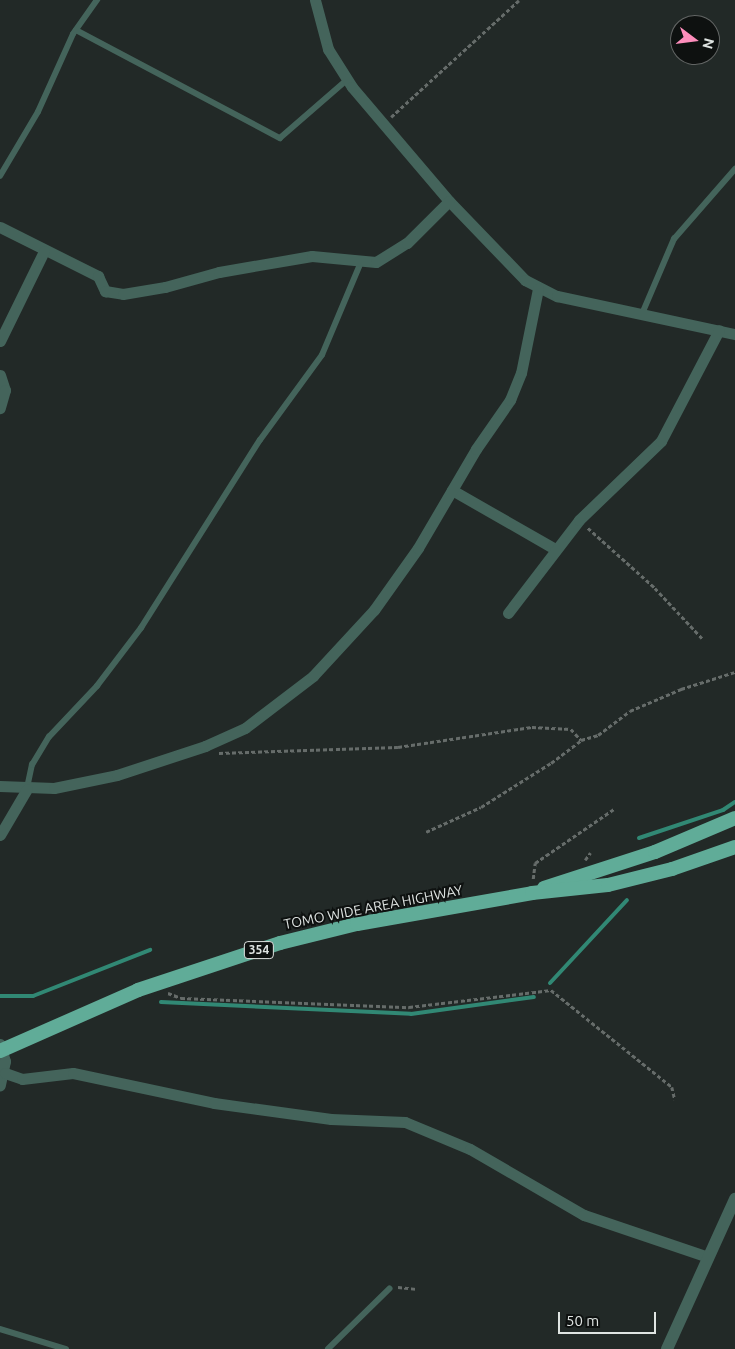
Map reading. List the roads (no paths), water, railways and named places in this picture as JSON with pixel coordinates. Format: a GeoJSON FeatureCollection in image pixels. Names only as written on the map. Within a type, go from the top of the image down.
{"type":"FeatureCollection","features":[{"type":"Feature","properties":{"kind":"highway","name":"TOMO WIDE AREA HIGHWAY"},"geometry":{"type":"LineString","coordinates":[[532,893],[655,852],[735,818]]}},
{"type":"Feature","properties":{"kind":"highway","name":"TOMO WIDE AREA HIGHWAY"},"geometry":{"type":"LineString","coordinates":[[1,1048],[157,984],[280,943],[357,924],[532,893],[608,885],[672,869],[735,847]]}},
{"type":"Feature","properties":{"kind":"street"},"geometry":{"type":"LineString","coordinates":[[315,0],[328,49],[347,80],[449,201],[509,265],[538,289],[557,296],[735,334]]}},
{"type":"Feature","properties":{"kind":"street"},"geometry":{"type":"LineString","coordinates":[[0,227],[44,251],[98,276],[105,290],[123,294],[164,287],[219,272],[304,257],[376,262],[395,252],[449,201]]}},
{"type":"Feature","properties":{"kind":"street"},"geometry":{"type":"LineString","coordinates":[[0,341],[44,251]]}},
{"type":"Feature","properties":{"kind":"street"},"geometry":{"type":"LineString","coordinates":[[0,786],[54,788],[117,775],[205,746],[262,717],[339,652],[363,626],[407,563],[515,389],[538,289]]}},
{"type":"Feature","properties":{"kind":"street"},"geometry":{"type":"LineString","coordinates":[[508,613],[555,549],[580,520],[661,441],[719,330]]}},
{"type":"Feature","properties":{"kind":"street"},"geometry":{"type":"LineString","coordinates":[[0,375],[6,390],[0,408]]}},
{"type":"Feature","properties":{"kind":"street"},"geometry":{"type":"LineString","coordinates":[[452,490],[555,549]]}},
{"type":"Feature","properties":{"kind":"street"},"geometry":{"type":"LineString","coordinates":[[0,835],[27,788]]}},
{"type":"Feature","properties":{"kind":"street"},"geometry":{"type":"LineString","coordinates":[[0,1085],[5,1073],[1,1048]]}},
{"type":"Feature","properties":{"kind":"street"},"geometry":{"type":"LineString","coordinates":[[5,1073],[22,1079],[73,1073],[214,1103],[332,1119],[405,1122],[470,1149],[584,1215],[708,1257]]}},
{"type":"Feature","properties":{"kind":"street"},"geometry":{"type":"LineString","coordinates":[[667,1349],[735,1199]]}},
{"type":"Feature","properties":{"kind":"lane"},"geometry":{"type":"LineString","coordinates":[[0,176],[38,112],[76,30],[97,0]]}},
{"type":"Feature","properties":{"kind":"lane"},"geometry":{"type":"LineString","coordinates":[[76,30],[280,138],[347,80]]}},
{"type":"Feature","properties":{"kind":"lane"},"geometry":{"type":"LineString","coordinates":[[642,314],[674,239],[735,169]]}},
{"type":"Feature","properties":{"kind":"lane"},"geometry":{"type":"LineString","coordinates":[[27,788],[32,765],[45,744],[97,686],[141,628],[260,440],[322,356],[361,262]]}},
{"type":"Feature","properties":{"kind":"lane"},"geometry":{"type":"LineString","coordinates":[[328,1349],[389,1289]]}},
{"type":"Feature","properties":{"kind":"lane"},"geometry":{"type":"LineString","coordinates":[[0,1328],[66,1349]]}},
{"type":"Feature","properties":{"kind":"waterway"},"geometry":{"type":"LineString","coordinates":[[639,838],[723,810],[735,802]]}},
{"type":"Feature","properties":{"kind":"waterway"},"geometry":{"type":"LineString","coordinates":[[550,983],[627,900]]}},
{"type":"Feature","properties":{"kind":"waterway"},"geometry":{"type":"LineString","coordinates":[[0,996],[33,996],[150,950]]}},
{"type":"Feature","properties":{"kind":"waterway"},"geometry":{"type":"LineString","coordinates":[[161,1002],[411,1014],[534,997]]}}]}
